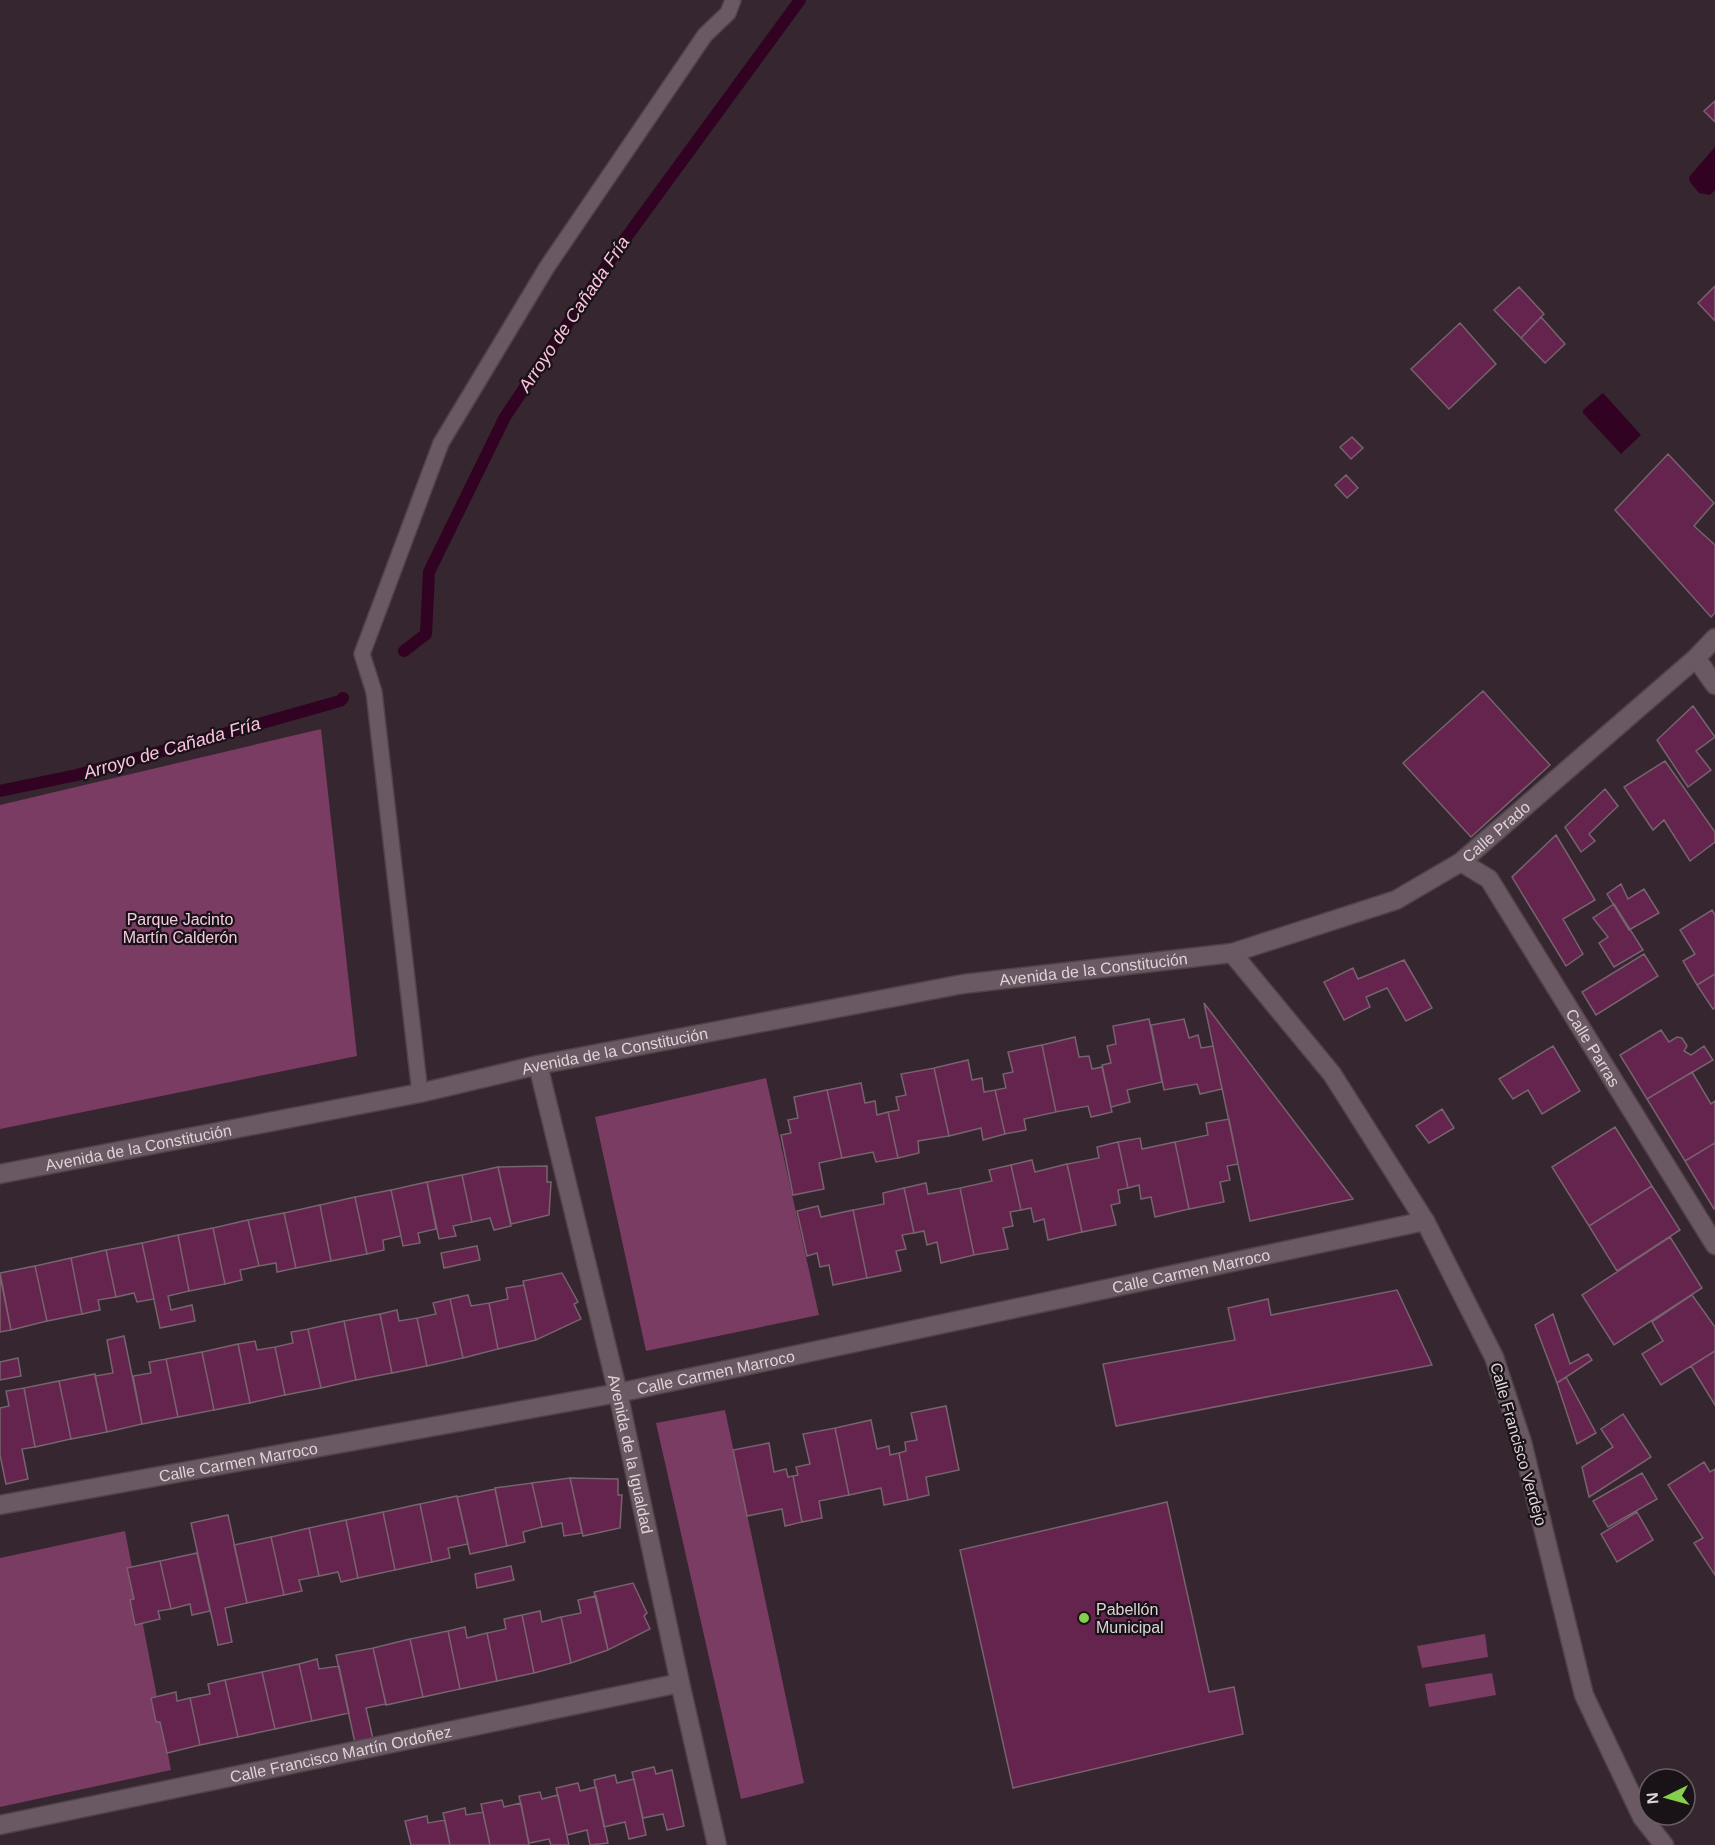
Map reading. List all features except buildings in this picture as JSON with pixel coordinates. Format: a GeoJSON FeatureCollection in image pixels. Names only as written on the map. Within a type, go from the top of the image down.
{"type":"FeatureCollection","features":[{"type":"Feature","properties":{"kind":"street","name":"Calle Prado"},"geometry":{"type":"LineString","coordinates":[[1232,953],[1396,900],[1461,862],[1696,658],[1715,638]]}},
{"type":"Feature","properties":{"kind":"street"},"geometry":{"type":"LineString","coordinates":[[1696,658],[1715,685]]}},
{"type":"Feature","properties":{"kind":"street","name":"Calle Parras"},"geometry":{"type":"LineString","coordinates":[[1461,862],[1489,879],[1715,1245]]}},
{"type":"Feature","properties":{"kind":"street","name":"Avenida de la Constitución"},"geometry":{"type":"LineString","coordinates":[[0,1174],[420,1093],[538,1065],[963,984],[1232,953]]}},
{"type":"Feature","properties":{"kind":"street","name":"Calle Francisco Verdejo"},"geometry":{"type":"LineString","coordinates":[[1232,953],[1332,1074],[1425,1221],[1494,1357],[1522,1442],[1584,1695],[1642,1817],[1664,1845]]}},
{"type":"Feature","properties":{"kind":"street","name":"Avenida de la Igualdad"},"geometry":{"type":"LineString","coordinates":[[538,1065],[618,1393],[717,1845]]}},
{"type":"Feature","properties":{"kind":"street","name":"Calle Carmen Marroco"},"geometry":{"type":"LineString","coordinates":[[0,1505],[618,1393],[1425,1221]]}},
{"type":"Feature","properties":{"kind":"street","name":"Calle Francisco Martín Ordoñez"},"geometry":{"type":"LineString","coordinates":[[0,1825],[680,1683]]}},
{"type":"Feature","properties":{"kind":"lane"},"geometry":{"type":"LineString","coordinates":[[420,1093],[374,692],[362,654],[441,443],[547,267],[705,35],[728,13],[733,0]]}},
{"type":"Feature","properties":{"kind":"green space","name":"Parque Jacinto Martín Calderón"},"geometry":{"type":"Polygon","coordinates":[[[321,729],[357,1056],[0,1129],[0,805],[321,729]]]}},
{"type":"Feature","properties":{"kind":"green space"},"geometry":{"type":"Polygon","coordinates":[[[766,1078],[819,1315],[646,1351],[595,1117],[766,1078]]]}},
{"type":"Feature","properties":{"kind":"green space"},"geometry":{"type":"Polygon","coordinates":[[[725,1410],[804,1783],[741,1799],[656,1423],[725,1410]]]}},
{"type":"Feature","properties":{"kind":"green space"},"geometry":{"type":"Polygon","coordinates":[[[125,1531],[171,1770],[0,1807],[0,1558],[125,1531]]]}},
{"type":"Feature","properties":{"kind":"green space"},"geometry":{"type":"Polygon","coordinates":[[[1485,1634],[1488,1657],[1422,1668],[1417,1646],[1485,1634]]]}},
{"type":"Feature","properties":{"kind":"green space"},"geometry":{"type":"Polygon","coordinates":[[[1492,1673],[1496,1695],[1429,1707],[1425,1684],[1492,1673]]]}},
{"type":"Feature","properties":{"kind":"shaded area"},"geometry":{"type":"Polygon","coordinates":[[[1715,147],[1715,190],[1710,195],[1699,193],[1690,182],[1689,177],[1715,147]]]}},
{"type":"Feature","properties":{"kind":"shaded area"},"geometry":{"type":"Polygon","coordinates":[[[1603,393],[1641,435],[1621,454],[1583,413],[1583,410],[1603,393]]]}},
{"type":"Feature","properties":{"kind":"waterway","name":"Arroyo de Cañada Fría"},"geometry":{"type":"LineString","coordinates":[[404,651],[426,634],[429,572],[505,417],[617,250],[800,0]]}},
{"type":"Feature","properties":{"kind":"waterway","name":"Arroyo de Cañada Fría"},"geometry":{"type":"LineString","coordinates":[[0,791],[77,775],[340,701],[343,698]]}},
{"type":"Feature","properties":{"kind":"place","name":"Pabellón Municipal"},"geometry":{"type":"Point","coordinates":[1084,1618]}}]}
